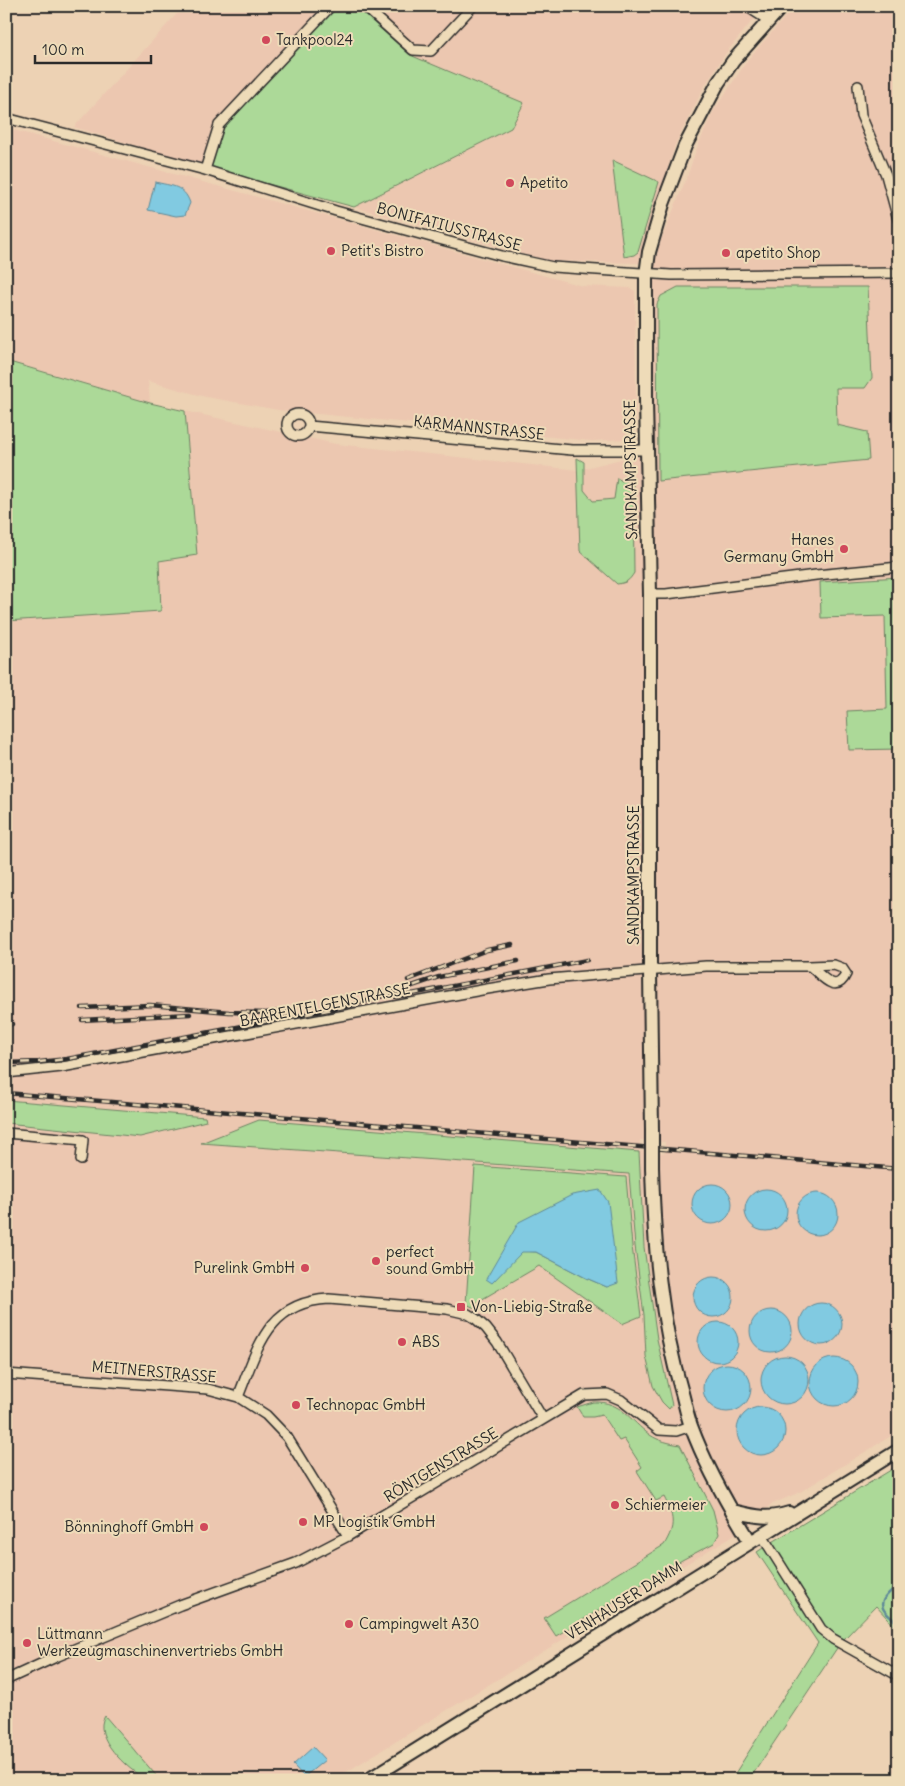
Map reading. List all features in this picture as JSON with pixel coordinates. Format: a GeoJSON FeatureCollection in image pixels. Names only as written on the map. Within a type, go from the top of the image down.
{"type":"FeatureCollection","features":[{"type":"Feature","properties":{"kind":"street"},"geometry":{"type":"LineString","coordinates":[[205,170],[219,125],[331,6]]}},
{"type":"Feature","properties":{"kind":"street"},"geometry":{"type":"LineString","coordinates":[[364,6],[413,50],[431,51],[472,6]]}},
{"type":"Feature","properties":{"kind":"street"},"geometry":{"type":"LineString","coordinates":[[746,6],[768,20]]}},
{"type":"Feature","properties":{"kind":"street","name":"SANDKAMPSTRASSE"},"geometry":{"type":"LineString","coordinates":[[750,1541],[691,1426],[675,1371],[663,1314],[655,1238],[652,1167],[650,971],[650,594],[646,275],[649,252],[663,204],[685,146],[718,83],[733,61],[782,6]]}},
{"type":"Feature","properties":{"kind":"street"},"geometry":{"type":"LineString","coordinates":[[858,86],[861,115],[886,175],[899,223]]}},
{"type":"Feature","properties":{"kind":"street","name":"BONIFATIUSSTRASSE"},"geometry":{"type":"LineString","coordinates":[[6,118],[205,170],[336,211],[502,256],[553,267],[646,275],[743,276],[899,273]]}},
{"type":"Feature","properties":{"kind":"street","name":"KARMANNSTRASSE"},"geometry":{"type":"LineString","coordinates":[[309,426],[572,450],[647,450]]}},
{"type":"Feature","properties":{"kind":"street"},"geometry":{"type":"LineString","coordinates":[[650,594],[666,594],[816,575],[899,568]]}},
{"type":"Feature","properties":{"kind":"street"},"geometry":{"type":"LineString","coordinates":[[650,971],[706,966],[810,966]]}},
{"type":"Feature","properties":{"kind":"street","name":"BAARENTELGENSTRASSE"},"geometry":{"type":"LineString","coordinates":[[6,1073],[62,1068],[478,990],[549,979],[650,971]]}},
{"type":"Feature","properties":{"kind":"street"},"geometry":{"type":"LineString","coordinates":[[6,1133],[83,1140],[81,1160]]}},
{"type":"Feature","properties":{"kind":"street"},"geometry":{"type":"LineString","coordinates":[[238,1397],[262,1338],[269,1327],[281,1315],[296,1306],[320,1299],[329,1299],[447,1309],[460,1311],[476,1319],[486,1328],[496,1342],[543,1420]]}},
{"type":"Feature","properties":{"kind":"street","name":"MEITNERSTRASSE"},"geometry":{"type":"LineString","coordinates":[[6,1374],[208,1389],[238,1397],[266,1415],[287,1437],[348,1536]]}},
{"type":"Feature","properties":{"kind":"street","name":"RÖNTGENSTRASSE"},"geometry":{"type":"LineString","coordinates":[[6,1680],[58,1656],[172,1609],[296,1563],[348,1536],[584,1396],[606,1394],[621,1400],[659,1430],[676,1431],[691,1426]]}},
{"type":"Feature","properties":{"kind":"street","name":"VENHAUSER DAMM"},"geometry":{"type":"LineString","coordinates":[[368,1780],[899,1450]]}},
{"type":"Feature","properties":{"kind":"street"},"geometry":{"type":"LineString","coordinates":[[733,1511],[764,1518],[775,1517],[793,1512],[816,1500]]}},
{"type":"Feature","properties":{"kind":"street"},"geometry":{"type":"LineString","coordinates":[[762,1534],[821,1629],[833,1639],[899,1676]]}},
{"type":"Feature","properties":{"kind":"shaded area"},"geometry":{"type":"Polygon","coordinates":[[[184,6],[336,6],[222,127],[209,168],[74,127],[184,6]]]}},
{"type":"Feature","properties":{"kind":"shaded area"},"geometry":{"type":"Polygon","coordinates":[[[355,6],[768,6],[752,21],[726,53],[704,87],[675,145],[639,263],[548,261],[354,207],[511,128],[524,103],[410,55],[355,6]]]}},
{"type":"Feature","properties":{"kind":"shaded area"},"geometry":{"type":"Polygon","coordinates":[[[795,6],[899,6],[899,1431],[800,1492],[770,1505],[750,1525],[333,1780],[6,1780],[6,1123],[140,1137],[206,1121],[205,1117],[6,1100],[6,621],[161,611],[159,561],[196,551],[185,411],[336,444],[578,470],[652,451],[652,294],[656,252],[713,112],[749,58],[795,6]],[[640,1140],[640,1151],[665,1153],[665,1142],[640,1140]],[[202,1143],[629,1174],[635,1246],[644,1315],[646,1356],[672,1405],[657,1339],[644,1247],[639,1152],[202,1143]]]}},
{"type":"Feature","properties":{"kind":"shaded area"},"geometry":{"type":"Polygon","coordinates":[[[6,128],[582,286],[630,288],[635,291],[636,422],[634,431],[626,439],[592,441],[278,410],[206,397],[148,381],[150,403],[6,361],[6,128]]]}},
{"type":"Feature","properties":{"kind":"green space"},"geometry":{"type":"Polygon","coordinates":[[[336,6],[355,6],[410,55],[524,103],[511,128],[354,207],[209,168],[222,127],[336,6]]]}},
{"type":"Feature","properties":{"kind":"green space"},"geometry":{"type":"Polygon","coordinates":[[[612,160],[659,182],[638,252],[624,257],[612,160]]]}},
{"type":"Feature","properties":{"kind":"green space"},"geometry":{"type":"Polygon","coordinates":[[[678,287],[868,287],[872,378],[865,388],[836,388],[837,425],[867,432],[869,460],[658,481],[657,304],[661,296],[678,287]]]}},
{"type":"Feature","properties":{"kind":"green space"},"geometry":{"type":"Polygon","coordinates":[[[6,361],[150,403],[185,411],[197,555],[159,561],[161,611],[6,621],[6,361]]]}},
{"type":"Feature","properties":{"kind":"green space"},"geometry":{"type":"Polygon","coordinates":[[[577,458],[584,462],[584,490],[593,501],[614,499],[617,478],[622,481],[633,480],[634,573],[625,582],[617,584],[580,551],[577,458]]]}},
{"type":"Feature","properties":{"kind":"green space"},"geometry":{"type":"Polygon","coordinates":[[[899,577],[899,749],[849,750],[847,711],[887,709],[885,616],[821,618],[820,582],[899,577]]]}},
{"type":"Feature","properties":{"kind":"green space"},"geometry":{"type":"Polygon","coordinates":[[[6,1100],[205,1117],[206,1121],[140,1137],[6,1123],[6,1100]]]}},
{"type":"Feature","properties":{"kind":"green space"},"geometry":{"type":"Polygon","coordinates":[[[259,1120],[639,1152],[644,1247],[657,1339],[672,1405],[669,1409],[662,1402],[653,1386],[646,1356],[644,1315],[635,1246],[629,1174],[201,1143],[259,1120]]]}},
{"type":"Feature","properties":{"kind":"green space"},"geometry":{"type":"Polygon","coordinates":[[[475,1166],[626,1177],[641,1316],[622,1324],[539,1266],[479,1301],[475,1308],[466,1304],[475,1166]],[[572,1195],[508,1264],[522,1251],[536,1252],[607,1287],[572,1195]]]}},
{"type":"Feature","properties":{"kind":"green space"},"geometry":{"type":"Polygon","coordinates":[[[593,1402],[618,1408],[653,1437],[664,1442],[680,1445],[713,1510],[719,1534],[714,1543],[682,1560],[556,1636],[544,1618],[664,1545],[672,1526],[672,1516],[664,1497],[656,1501],[637,1471],[642,1467],[624,1439],[619,1441],[602,1415],[583,1417],[577,1407],[593,1402]]]}},
{"type":"Feature","properties":{"kind":"green space"},"geometry":{"type":"Polygon","coordinates":[[[899,1465],[899,1631],[876,1606],[844,1639],[825,1628],[771,1543],[899,1465]]]}},
{"type":"Feature","properties":{"kind":"green space"},"geometry":{"type":"Polygon","coordinates":[[[766,1546],[817,1627],[839,1645],[753,1774],[761,1780],[741,1780],[734,1775],[818,1643],[757,1552],[766,1546]]]}},
{"type":"Feature","properties":{"kind":"green space"},"geometry":{"type":"Polygon","coordinates":[[[105,1716],[160,1780],[147,1780],[137,1774],[113,1751],[103,1733],[102,1724],[105,1716]]]}},
{"type":"Feature","properties":{"kind":"water"},"geometry":{"type":"Polygon","coordinates":[[[155,182],[176,187],[184,193],[190,203],[185,215],[176,216],[148,210],[155,182]]]}},
{"type":"Feature","properties":{"kind":"water"},"geometry":{"type":"Polygon","coordinates":[[[716,1184],[723,1187],[729,1193],[732,1204],[731,1212],[723,1221],[716,1224],[708,1224],[701,1221],[693,1212],[692,1200],[695,1193],[704,1185],[716,1184]]]}},
{"type":"Feature","properties":{"kind":"water"},"geometry":{"type":"Polygon","coordinates":[[[762,1189],[770,1189],[781,1195],[787,1210],[781,1225],[770,1231],[762,1231],[751,1225],[745,1214],[745,1206],[751,1195],[762,1189]]]}},
{"type":"Feature","properties":{"kind":"water"},"geometry":{"type":"Polygon","coordinates":[[[600,1190],[608,1202],[618,1283],[607,1287],[536,1252],[522,1252],[492,1283],[486,1279],[519,1222],[572,1195],[600,1190]]]}},
{"type":"Feature","properties":{"kind":"water"},"geometry":{"type":"Polygon","coordinates":[[[813,1193],[821,1193],[832,1199],[838,1214],[832,1229],[821,1235],[813,1235],[802,1229],[796,1218],[796,1210],[802,1199],[813,1193]]]}},
{"type":"Feature","properties":{"kind":"water"},"geometry":{"type":"Polygon","coordinates":[[[717,1277],[724,1280],[730,1286],[733,1297],[732,1305],[724,1314],[717,1317],[709,1317],[702,1314],[694,1305],[693,1293],[696,1286],[705,1278],[717,1277]]]}},
{"type":"Feature","properties":{"kind":"water"},"geometry":{"type":"Polygon","coordinates":[[[817,1303],[825,1303],[836,1309],[842,1324],[836,1339],[825,1345],[817,1345],[806,1339],[800,1328],[800,1320],[806,1309],[817,1303]]]}},
{"type":"Feature","properties":{"kind":"water"},"geometry":{"type":"Polygon","coordinates":[[[767,1310],[775,1310],[786,1316],[792,1331],[786,1346],[775,1352],[767,1352],[756,1346],[750,1335],[750,1327],[756,1316],[767,1310]]]}},
{"type":"Feature","properties":{"kind":"water"},"geometry":{"type":"Polygon","coordinates":[[[722,1322],[729,1325],[735,1331],[738,1342],[737,1350],[729,1359],[722,1362],[714,1362],[707,1359],[699,1350],[698,1338],[701,1331],[710,1323],[722,1322]]]}},
{"type":"Feature","properties":{"kind":"water"},"geometry":{"type":"Polygon","coordinates":[[[780,1356],[790,1356],[802,1363],[809,1375],[809,1385],[802,1397],[790,1404],[780,1404],[772,1400],[765,1393],[761,1385],[761,1375],[765,1367],[772,1360],[780,1356]]]}},
{"type":"Feature","properties":{"kind":"water"},"geometry":{"type":"Polygon","coordinates":[[[829,1358],[839,1358],[851,1365],[858,1377],[858,1387],[851,1399],[839,1406],[829,1406],[821,1402],[814,1395],[810,1387],[810,1377],[814,1369],[821,1362],[829,1358]]]}},
{"type":"Feature","properties":{"kind":"water"},"geometry":{"type":"Polygon","coordinates":[[[722,1364],[732,1364],[741,1368],[747,1374],[751,1388],[747,1402],[741,1408],[732,1412],[722,1412],[713,1408],[707,1402],[703,1393],[703,1383],[707,1374],[713,1368],[722,1364]]]}},
{"type":"Feature","properties":{"kind":"water"},"geometry":{"type":"Polygon","coordinates":[[[756,1407],[766,1407],[775,1411],[781,1417],[785,1431],[781,1445],[775,1451],[766,1455],[756,1455],[747,1451],[741,1445],[737,1436],[737,1426],[741,1417],[747,1411],[756,1407]]]}},
{"type":"Feature","properties":{"kind":"water"},"geometry":{"type":"Polygon","coordinates":[[[313,1747],[325,1760],[304,1777],[293,1765],[313,1747]]]}},
{"type":"Feature","properties":{"kind":"waterway"},"geometry":{"type":"LineString","coordinates":[[899,1584],[886,1596],[882,1604],[886,1613],[899,1624]]}},
{"type":"Feature","properties":{"kind":"railway"},"geometry":{"type":"LineString","coordinates":[[408,980],[487,950],[512,945]]}},
{"type":"Feature","properties":{"kind":"railway"},"geometry":{"type":"LineString","coordinates":[[396,997],[587,960]]}},
{"type":"Feature","properties":{"kind":"railway"},"geometry":{"type":"LineString","coordinates":[[6,1063],[67,1059],[349,1006],[439,977],[518,961]]}},
{"type":"Feature","properties":{"kind":"railway"},"geometry":{"type":"LineString","coordinates":[[82,1008],[150,1005],[229,1012],[266,1013],[286,1011]]}},
{"type":"Feature","properties":{"kind":"railway"},"geometry":{"type":"LineString","coordinates":[[82,1020],[190,1014]]}},
{"type":"Feature","properties":{"kind":"railway"},"geometry":{"type":"LineString","coordinates":[[6,1025],[12,1024]]}},
{"type":"Feature","properties":{"kind":"railway"},"geometry":{"type":"LineString","coordinates":[[6,1093],[899,1169]]}},
{"type":"Feature","properties":{"kind":"place","name":"Tankpool24"},"geometry":{"type":"Point","coordinates":[266,40]}},
{"type":"Feature","properties":{"kind":"place","name":"Apetito"},"geometry":{"type":"Point","coordinates":[510,183]}},
{"type":"Feature","properties":{"kind":"place","name":"Petit's Bistro"},"geometry":{"type":"Point","coordinates":[331,251]}},
{"type":"Feature","properties":{"kind":"place","name":"apetito Shop"},"geometry":{"type":"Point","coordinates":[726,253]}},
{"type":"Feature","properties":{"kind":"place","name":"Hanes Germany GmbH"},"geometry":{"type":"Point","coordinates":[844,549]}},
{"type":"Feature","properties":{"kind":"place","name":"perfect sound GmbH"},"geometry":{"type":"Point","coordinates":[376,1261]}},
{"type":"Feature","properties":{"kind":"place","name":"Purelink GmbH"},"geometry":{"type":"Point","coordinates":[305,1268]}},
{"type":"Feature","properties":{"kind":"place","name":"Von-Liebig-Straße"},"geometry":{"type":"Point","coordinates":[461,1307]}},
{"type":"Feature","properties":{"kind":"place","name":"ABS"},"geometry":{"type":"Point","coordinates":[402,1342]}},
{"type":"Feature","properties":{"kind":"place","name":"Technopac GmbH"},"geometry":{"type":"Point","coordinates":[296,1405]}},
{"type":"Feature","properties":{"kind":"place","name":"Schiermeier"},"geometry":{"type":"Point","coordinates":[615,1505]}},
{"type":"Feature","properties":{"kind":"place","name":"MP Logistik GmbH"},"geometry":{"type":"Point","coordinates":[303,1522]}},
{"type":"Feature","properties":{"kind":"place","name":"Bönninghoff GmbH"},"geometry":{"type":"Point","coordinates":[204,1527]}},
{"type":"Feature","properties":{"kind":"place","name":"Campingwelt A30"},"geometry":{"type":"Point","coordinates":[349,1624]}},
{"type":"Feature","properties":{"kind":"place","name":"Lüttmann Werkzeugmaschinenvertriebs GmbH"},"geometry":{"type":"Point","coordinates":[27,1643]}}]}
